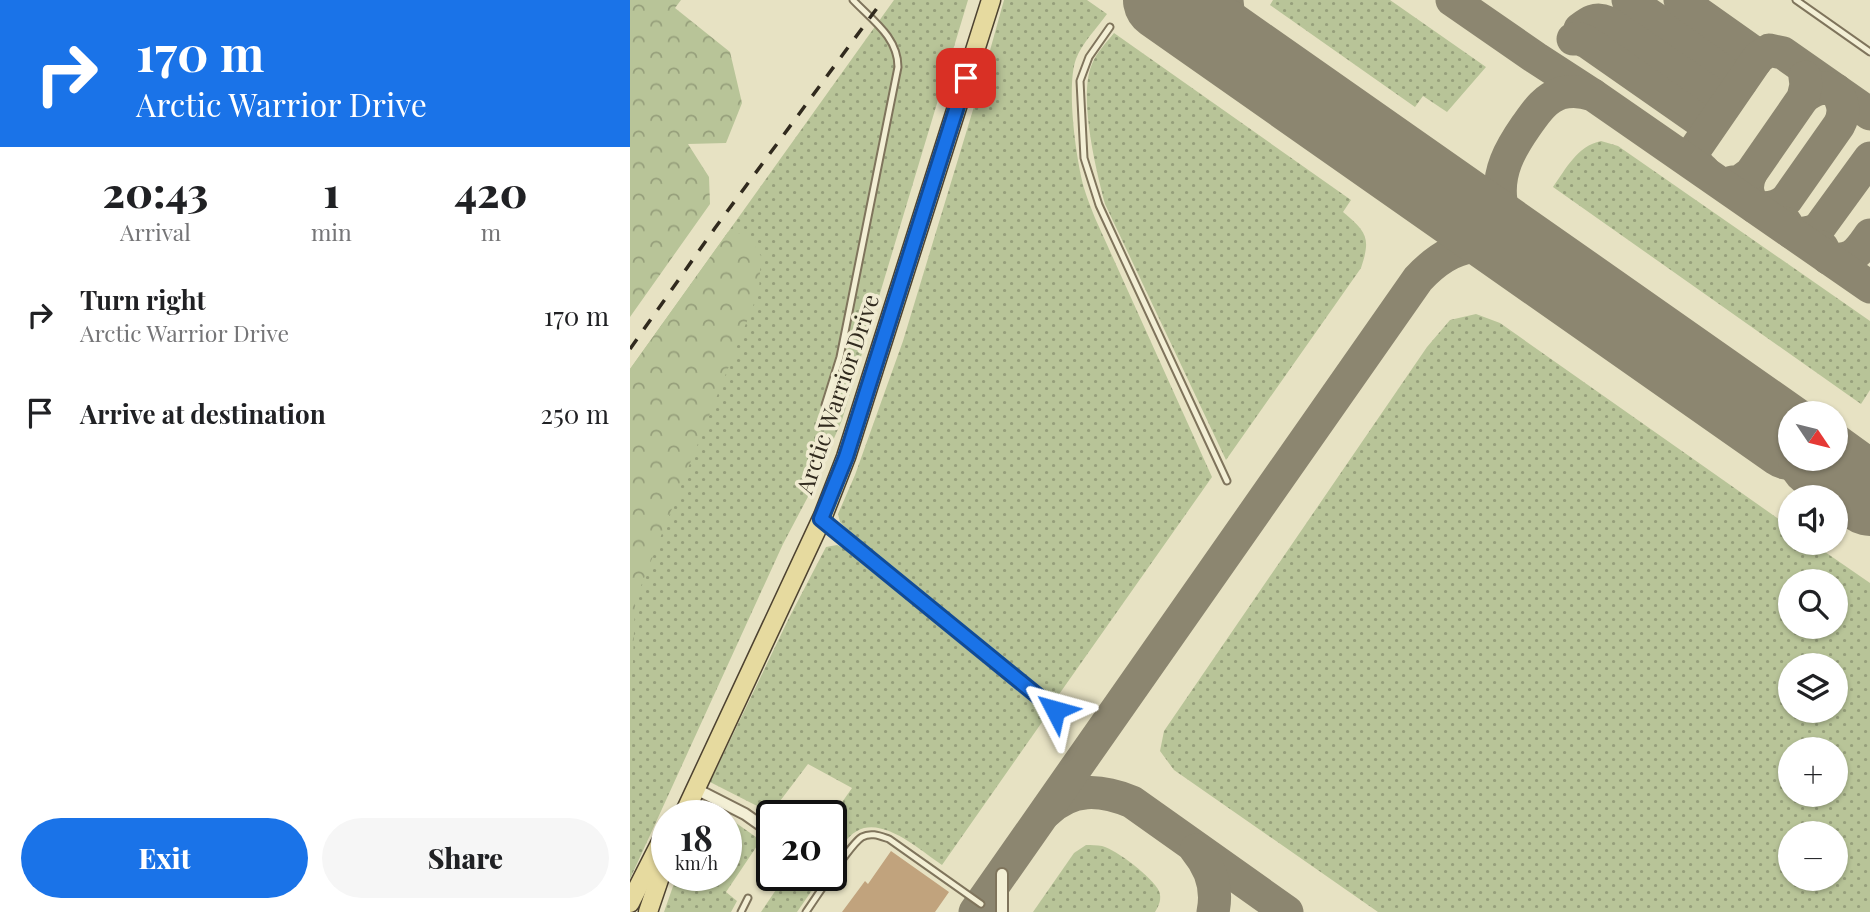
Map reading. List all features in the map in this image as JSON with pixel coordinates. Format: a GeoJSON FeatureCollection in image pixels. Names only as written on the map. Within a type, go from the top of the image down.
{"type":"FeatureCollection","features":[{"type":"Feature","properties":{"kind":"main road","name":"Arctic Warrior Drive"},"geometry":{"type":"LineString","coordinates":[[689,800],[821,519],[846,457],[991,0]]}},
{"type":"Feature","properties":{"kind":"main road","name":"Arctic Warrior Drive"},"geometry":{"type":"LineString","coordinates":[[686,800],[694,788]]}},
{"type":"Feature","properties":{"kind":"main road"},"geometry":{"type":"LineString","coordinates":[[630,903],[651,862]]}},
{"type":"Feature","properties":{"kind":"main road"},"geometry":{"type":"LineString","coordinates":[[648,912],[655,891]]}},
{"type":"Feature","properties":{"kind":"street"},"geometry":{"type":"LineString","coordinates":[[694,788],[735,808],[756,822]]}},
{"type":"Feature","properties":{"kind":"street"},"geometry":{"type":"LineString","coordinates":[[1002,874],[1002,912]]}},
{"type":"Feature","properties":{"kind":"lane"},"geometry":{"type":"LineString","coordinates":[[825,405],[840,357],[898,67],[898,57],[890,40],[853,0]]}},
{"type":"Feature","properties":{"kind":"lane"},"geometry":{"type":"LineString","coordinates":[[1796,0],[1870,52]]}},
{"type":"Feature","properties":{"kind":"lane"},"geometry":{"type":"LineString","coordinates":[[1110,27],[1089,57],[1080,81],[1084,158],[1099,205],[1227,481]]}},
{"type":"Feature","properties":{"kind":"lane"},"geometry":{"type":"LineString","coordinates":[[821,519],[1055,710]]}},
{"type":"Feature","properties":{"kind":"lane"},"geometry":{"type":"LineString","coordinates":[[847,854],[862,837],[875,834],[889,839],[981,904]]}},
{"type":"Feature","properties":{"kind":"lane"},"geometry":{"type":"LineString","coordinates":[[806,912],[821,891]]}},
{"type":"Feature","properties":{"kind":"lane"},"geometry":{"type":"LineString","coordinates":[[741,912],[748,898]]}},
{"type":"Feature","properties":{"kind":"green space"},"geometry":{"type":"Polygon","coordinates":[[[630,0],[681,0],[675,8],[730,52],[742,103],[726,143],[688,144],[709,177],[710,204],[630,317],[630,0]]]}},
{"type":"Feature","properties":{"kind":"green space"},"geometry":{"type":"Polygon","coordinates":[[[894,0],[968,0],[842,420],[666,800],[651,800],[651,833],[630,879],[630,369],[894,0]]]}},
{"type":"Feature","properties":{"kind":"green space"},"geometry":{"type":"Polygon","coordinates":[[[1004,0],[1087,0],[1107,14],[1082,47],[1073,71],[1073,123],[1081,176],[1095,218],[1212,477],[1055,700],[850,532],[840,522],[838,514],[855,475],[903,341],[1004,0]]]}},
{"type":"Feature","properties":{"kind":"green space"},"geometry":{"type":"Polygon","coordinates":[[[1273,0],[1390,0],[1486,67],[1447,112],[1423,96],[1415,107],[1270,5],[1273,0]]]}},
{"type":"Feature","properties":{"kind":"green space"},"geometry":{"type":"Polygon","coordinates":[[[1114,33],[1351,200],[1343,212],[1365,236],[1366,249],[1361,268],[1226,460],[1105,204],[1090,133],[1087,95],[1088,78],[1094,60],[1114,33]]]}},
{"type":"Feature","properties":{"kind":"green space"},"geometry":{"type":"Polygon","coordinates":[[[1601,141],[1618,146],[1870,321],[1870,390],[1861,404],[1553,187],[1579,153],[1601,141]]]}},
{"type":"Feature","properties":{"kind":"green space"},"geometry":{"type":"Polygon","coordinates":[[[728,232],[747,234],[761,256],[759,291],[635,601],[630,676],[630,369],[728,232]]]}},
{"type":"Feature","properties":{"kind":"green space"},"geometry":{"type":"Polygon","coordinates":[[[1476,314],[1500,323],[1778,519],[1778,555],[1829,555],[1870,583],[1870,912],[1378,912],[1174,770],[1160,751],[1164,731],[1427,347],[1450,320],[1476,314]]]}},
{"type":"Feature","properties":{"kind":"green space"},"geometry":{"type":"Polygon","coordinates":[[[837,545],[845,549],[1047,715],[942,865],[890,831],[867,828],[857,831],[847,839],[847,800],[844,800],[852,788],[808,764],[781,800],[756,800],[756,805],[710,782],[826,547],[837,545]]]}},
{"type":"Feature","properties":{"kind":"green space"},"geometry":{"type":"Polygon","coordinates":[[[742,827],[756,837],[756,847],[742,868],[742,827]]]}},
{"type":"Feature","properties":{"kind":"green space"},"geometry":{"type":"Polygon","coordinates":[[[1086,845],[1108,849],[1142,872],[1160,894],[1160,902],[1155,912],[1033,912],[1074,853],[1086,845]]]}},
{"type":"Feature","properties":{"kind":"green space"},"geometry":{"type":"Polygon","coordinates":[[[671,891],[727,891],[737,901],[731,912],[664,912],[671,891]]]}},
{"type":"Feature","properties":{"kind":"green space"},"geometry":{"type":"Polygon","coordinates":[[[775,891],[812,891],[797,912],[761,912],[775,891]]]}},
{"type":"Feature","properties":{"kind":"building"},"geometry":{"type":"Polygon","coordinates":[[[891,851],[949,892],[935,912],[842,912],[865,881],[868,884],[891,851]]]}},
{"type":"Feature","properties":{"kind":"taxiway"},"geometry":{"type":"LineString","coordinates":[[1227,0],[1236,35],[1258,66]]}},
{"type":"Feature","properties":{"kind":"taxiway"},"geometry":{"type":"LineString","coordinates":[[1452,0],[1593,95]]}},
{"type":"Feature","properties":{"kind":"taxiway"},"geometry":{"type":"LineString","coordinates":[[1628,0],[1734,73],[1741,82]]}},
{"type":"Feature","properties":{"kind":"taxiway"},"geometry":{"type":"LineString","coordinates":[[1680,0],[1752,51],[1756,61]]}},
{"type":"Feature","properties":{"kind":"taxiway"},"geometry":{"type":"LineString","coordinates":[[1580,29],[1593,21],[1607,22],[1720,99],[1722,109]]}},
{"type":"Feature","properties":{"kind":"taxiway"},"geometry":{"type":"LineString","coordinates":[[1573,39],[1587,42],[1703,123],[1706,132]]}},
{"type":"Feature","properties":{"kind":"taxiway"},"geometry":{"type":"LineString","coordinates":[[1704,171],[1694,158],[1696,148],[1758,58],[1769,50],[1783,53],[1870,114]]}},
{"type":"Feature","properties":{"kind":"taxiway"},"geometry":{"type":"LineString","coordinates":[[1732,182],[1740,181],[1751,173],[1803,98],[1805,77]]}},
{"type":"Feature","properties":{"kind":"taxiway"},"geometry":{"type":"LineString","coordinates":[[1751,173],[1748,191],[1755,207],[1768,208],[1780,204],[1787,199],[1839,125],[1843,108],[1836,90],[1819,89],[1803,98]]}},
{"type":"Feature","properties":{"kind":"taxiway"},"geometry":{"type":"LineString","coordinates":[[1538,260],[1519,241],[1506,219],[1500,190],[1503,171],[1515,143],[1541,106],[1561,93],[1577,91],[1593,95],[1870,287]]}},
{"type":"Feature","properties":{"kind":"taxiway"},"geometry":{"type":"LineString","coordinates":[[1786,223],[1791,232],[1795,233],[1819,228],[1870,158]]}},
{"type":"Feature","properties":{"kind":"taxiway"},"geometry":{"type":"LineString","coordinates":[[1822,247],[1828,258],[1843,259],[1854,255],[1870,235]]}},
{"type":"Feature","properties":{"kind":"taxiway"},"geometry":{"type":"LineString","coordinates":[[975,912],[1418,279],[1446,256],[1473,247],[1502,249],[1536,260]]}},
{"type":"Feature","properties":{"kind":"taxiway"},"geometry":{"type":"LineString","coordinates":[[1046,812],[1076,794],[1098,793],[1132,802],[1287,912]]}},
{"type":"Feature","properties":{"kind":"taxiway"},"geometry":{"type":"LineString","coordinates":[[1196,850],[1212,879],[1215,895],[1213,912]]}},
{"type":"Feature","properties":{"kind":"runway"},"geometry":{"type":"LineString","coordinates":[[1164,0],[1778,431]]}},
{"type":"Feature","properties":{"kind":"runway"},"geometry":{"type":"LineString","coordinates":[[1837,471],[1870,495]]}},
{"type":"Feature","properties":{"kind":"railway"},"geometry":{"type":"LineString","coordinates":[[630,349],[715,228],[883,0]]}},
{"type":"Feature","properties":{"kind":"route"},"geometry":{"type":"LineString","coordinates":[[966,78],[846,457],[821,519],[1055,710]]}}]}
